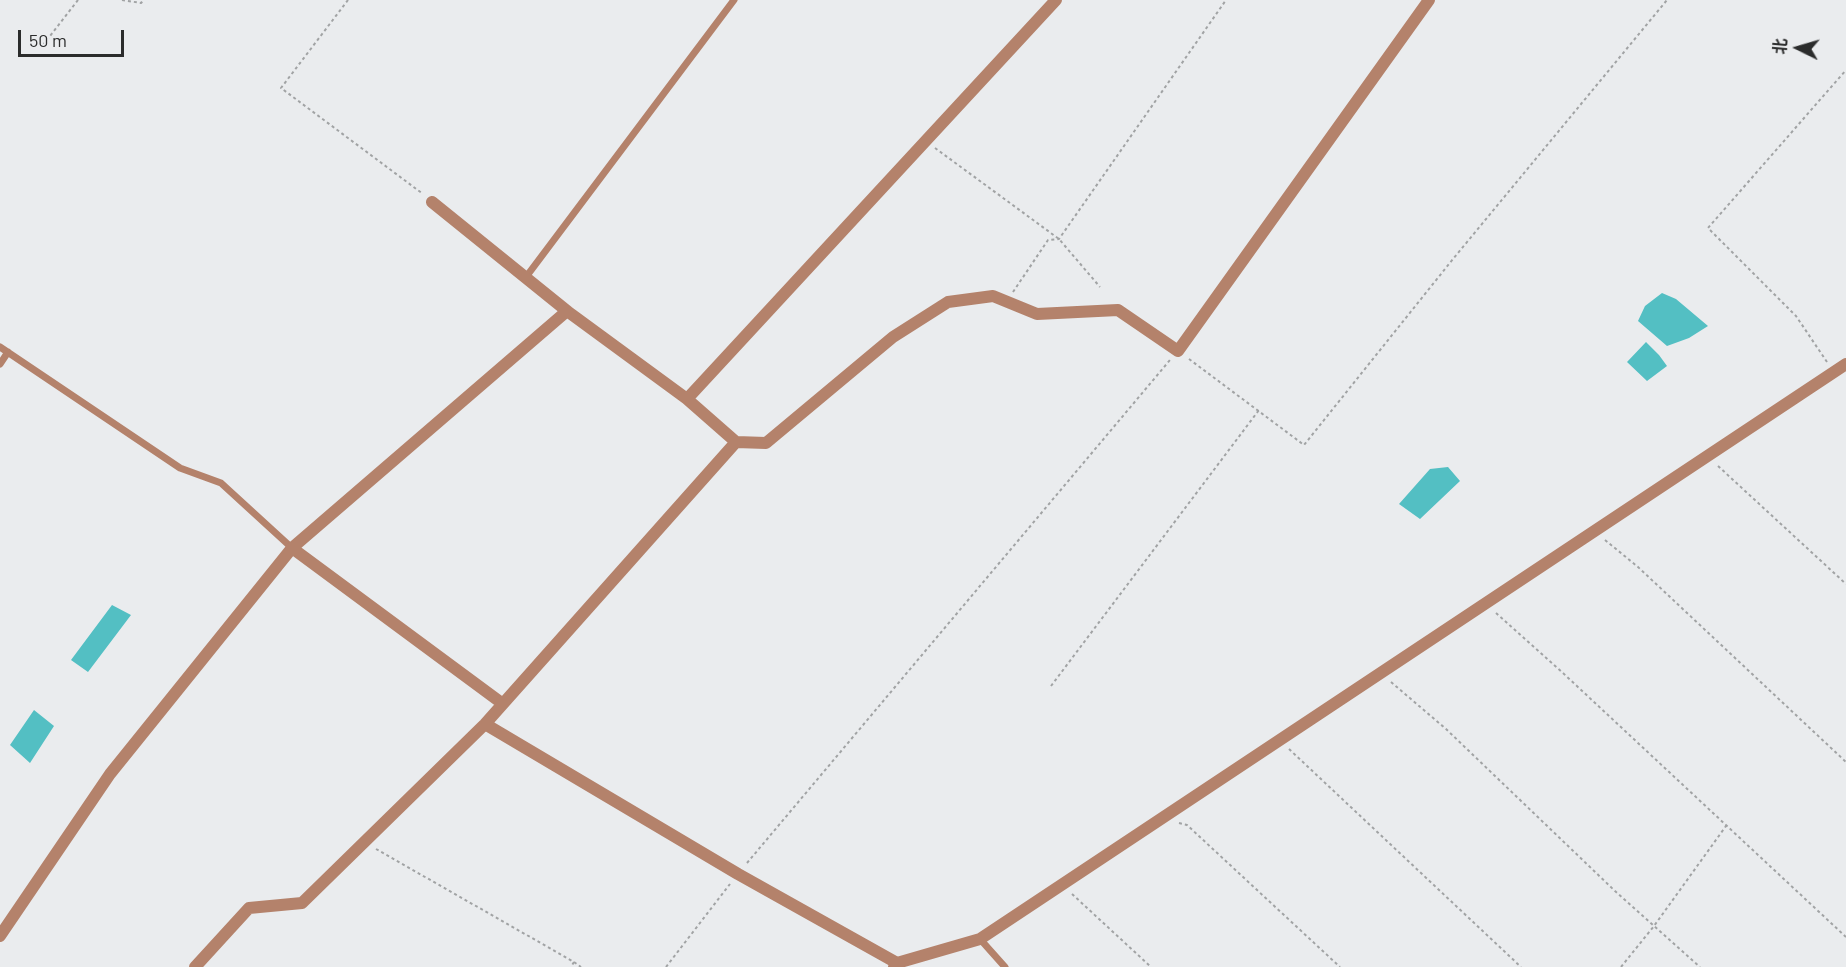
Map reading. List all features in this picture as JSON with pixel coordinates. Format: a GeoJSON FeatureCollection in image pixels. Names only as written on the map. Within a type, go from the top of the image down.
{"type":"FeatureCollection","features":[{"type":"Feature","properties":{"kind":"street"},"geometry":{"type":"LineString","coordinates":[[687,399],[1056,0]]}},
{"type":"Feature","properties":{"kind":"street"},"geometry":{"type":"LineString","coordinates":[[432,202],[567,311],[687,399],[736,442],[766,443],[893,337],[948,302],[993,296],[1037,314],[1118,310],[1178,351],[1429,0]]}},
{"type":"Feature","properties":{"kind":"street"},"geometry":{"type":"LineString","coordinates":[[0,936],[110,774],[292,548],[567,311]]}},
{"type":"Feature","properties":{"kind":"street"},"geometry":{"type":"LineString","coordinates":[[485,724],[895,965],[980,939],[1846,363]]}},
{"type":"Feature","properties":{"kind":"street"},"geometry":{"type":"LineString","coordinates":[[195,967],[249,908],[302,903],[365,842],[485,724],[736,442]]}},
{"type":"Feature","properties":{"kind":"street"},"geometry":{"type":"LineString","coordinates":[[292,548],[503,704]]}},
{"type":"Feature","properties":{"kind":"lane"},"geometry":{"type":"LineString","coordinates":[[526,277],[734,0]]}},
{"type":"Feature","properties":{"kind":"lane"},"geometry":{"type":"LineString","coordinates":[[0,347],[180,468],[221,483],[292,548]]}},
{"type":"Feature","properties":{"kind":"lane"},"geometry":{"type":"LineString","coordinates":[[0,364],[8,352]]}},
{"type":"Feature","properties":{"kind":"lane"},"geometry":{"type":"LineString","coordinates":[[980,939],[1005,967]]}},
{"type":"Feature","properties":{"kind":"path"},"geometry":{"type":"LineString","coordinates":[[43,45],[78,0]]}},
{"type":"Feature","properties":{"kind":"path"},"geometry":{"type":"LineString","coordinates":[[122,0],[141,3],[144,0]]}},
{"type":"Feature","properties":{"kind":"path"},"geometry":{"type":"LineString","coordinates":[[348,0],[281,88],[432,202]]}},
{"type":"Feature","properties":{"kind":"path"},"geometry":{"type":"LineString","coordinates":[[1006,302],[1048,240],[1059,239],[1226,0]]}},
{"type":"Feature","properties":{"kind":"path"},"geometry":{"type":"LineString","coordinates":[[666,967],[738,874],[1178,351],[1304,445],[1453,259],[1667,0]]}},
{"type":"Feature","properties":{"kind":"path"},"geometry":{"type":"LineString","coordinates":[[1833,372],[1796,316],[1708,228],[1846,70]]}},
{"type":"Feature","properties":{"kind":"path"},"geometry":{"type":"LineString","coordinates":[[926,141],[1059,239],[1100,287]]}},
{"type":"Feature","properties":{"kind":"path"},"geometry":{"type":"LineString","coordinates":[[1052,686],[1259,410]]}},
{"type":"Feature","properties":{"kind":"path"},"geometry":{"type":"LineString","coordinates":[[1707,456],[1846,584]]}},
{"type":"Feature","properties":{"kind":"path"},"geometry":{"type":"LineString","coordinates":[[1594,531],[1638,567],[1846,762]]}},
{"type":"Feature","properties":{"kind":"path"},"geometry":{"type":"LineString","coordinates":[[1485,604],[1564,674],[1846,937]]}},
{"type":"Feature","properties":{"kind":"path"},"geometry":{"type":"LineString","coordinates":[[1380,673],[1446,729],[1700,967]]}},
{"type":"Feature","properties":{"kind":"path"},"geometry":{"type":"LineString","coordinates":[[1280,740],[1521,967]]}},
{"type":"Feature","properties":{"kind":"path"},"geometry":{"type":"LineString","coordinates":[[1162,818],[1187,825],[1340,967]]}},
{"type":"Feature","properties":{"kind":"path"},"geometry":{"type":"LineString","coordinates":[[1621,967],[1654,926],[1726,826]]}},
{"type":"Feature","properties":{"kind":"path"},"geometry":{"type":"LineString","coordinates":[[365,842],[582,967]]}},
{"type":"Feature","properties":{"kind":"path"},"geometry":{"type":"LineString","coordinates":[[1062,885],[1151,967]]}},
{"type":"Feature","properties":{"kind":"path"},"geometry":{"type":"LineString","coordinates":[[571,967],[574,962]]}},
{"type":"Feature","properties":{"kind":"water"},"geometry":{"type":"Polygon","coordinates":[[[1662,293],[1676,299],[1708,326],[1689,338],[1667,346],[1638,321],[1645,306],[1662,293]]]}},
{"type":"Feature","properties":{"kind":"water"},"geometry":{"type":"Polygon","coordinates":[[[1646,342],[1667,366],[1647,381],[1627,362],[1646,342]]]}},
{"type":"Feature","properties":{"kind":"water"},"geometry":{"type":"Polygon","coordinates":[[[1448,467],[1460,481],[1420,519],[1399,504],[1430,469],[1448,467]]]}},
{"type":"Feature","properties":{"kind":"water"},"geometry":{"type":"Polygon","coordinates":[[[112,605],[131,615],[88,672],[71,660],[112,605]]]}},
{"type":"Feature","properties":{"kind":"water"},"geometry":{"type":"Polygon","coordinates":[[[34,710],[54,726],[30,763],[10,745],[34,710]]]}}]}
